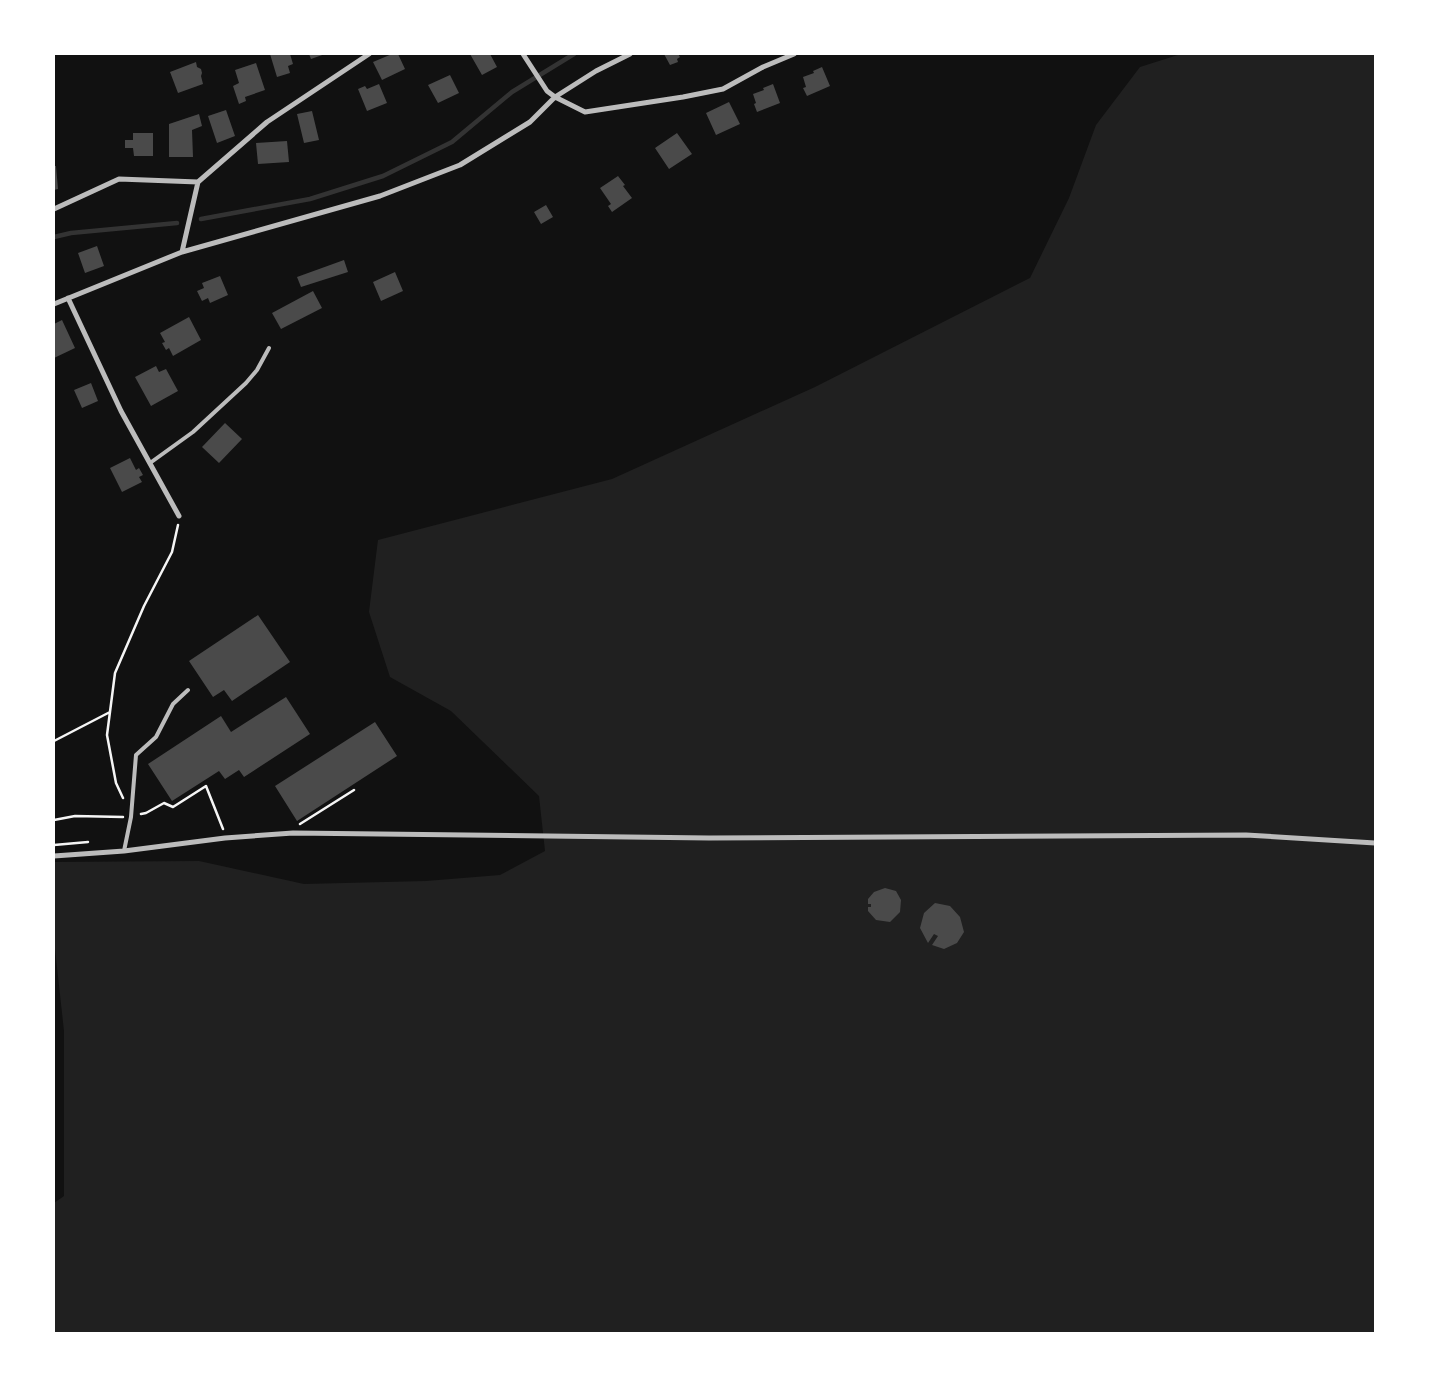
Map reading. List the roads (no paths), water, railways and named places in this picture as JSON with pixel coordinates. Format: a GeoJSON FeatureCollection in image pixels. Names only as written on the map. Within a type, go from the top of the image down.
{"type":"FeatureCollection","features":[{"type":"Feature","properties":{"kind":"street"},"geometry":{"type":"LineString","coordinates":[[182,252],[198,182],[267,122],[369,54]]}},
{"type":"Feature","properties":{"kind":"street"},"geometry":{"type":"LineString","coordinates":[[54,304],[182,252],[380,196],[460,165],[530,122],[554,97],[596,71],[630,54]]}},
{"type":"Feature","properties":{"kind":"street"},"geometry":{"type":"LineString","coordinates":[[524,56],[547,91],[554,97],[585,112],[723,89],[763,67],[794,54]]}},
{"type":"Feature","properties":{"kind":"street"},"geometry":{"type":"LineString","coordinates":[[54,209],[119,179],[198,182]]}},
{"type":"Feature","properties":{"kind":"street"},"geometry":{"type":"LineString","coordinates":[[68,298],[121,412],[179,516]]}},
{"type":"Feature","properties":{"kind":"street"},"geometry":{"type":"LineString","coordinates":[[54,856],[124,852],[224,838],[293,833],[699,838],[1246,835],[1375,842]]}},
{"type":"Feature","properties":{"kind":"lane"},"geometry":{"type":"LineString","coordinates":[[150,463],[193,432],[246,383],[257,370],[269,348]]}},
{"type":"Feature","properties":{"kind":"lane"},"geometry":{"type":"LineString","coordinates":[[124,852],[132,817],[136,755],[156,737],[173,704],[188,690]]}},
{"type":"Feature","properties":{"kind":"waterway"},"geometry":{"type":"LineString","coordinates":[[201,219],[310,199],[383,176],[452,142],[512,92],[574,54]]}},
{"type":"Feature","properties":{"kind":"waterway"},"geometry":{"type":"LineString","coordinates":[[54,237],[71,233],[177,223]]}}]}
